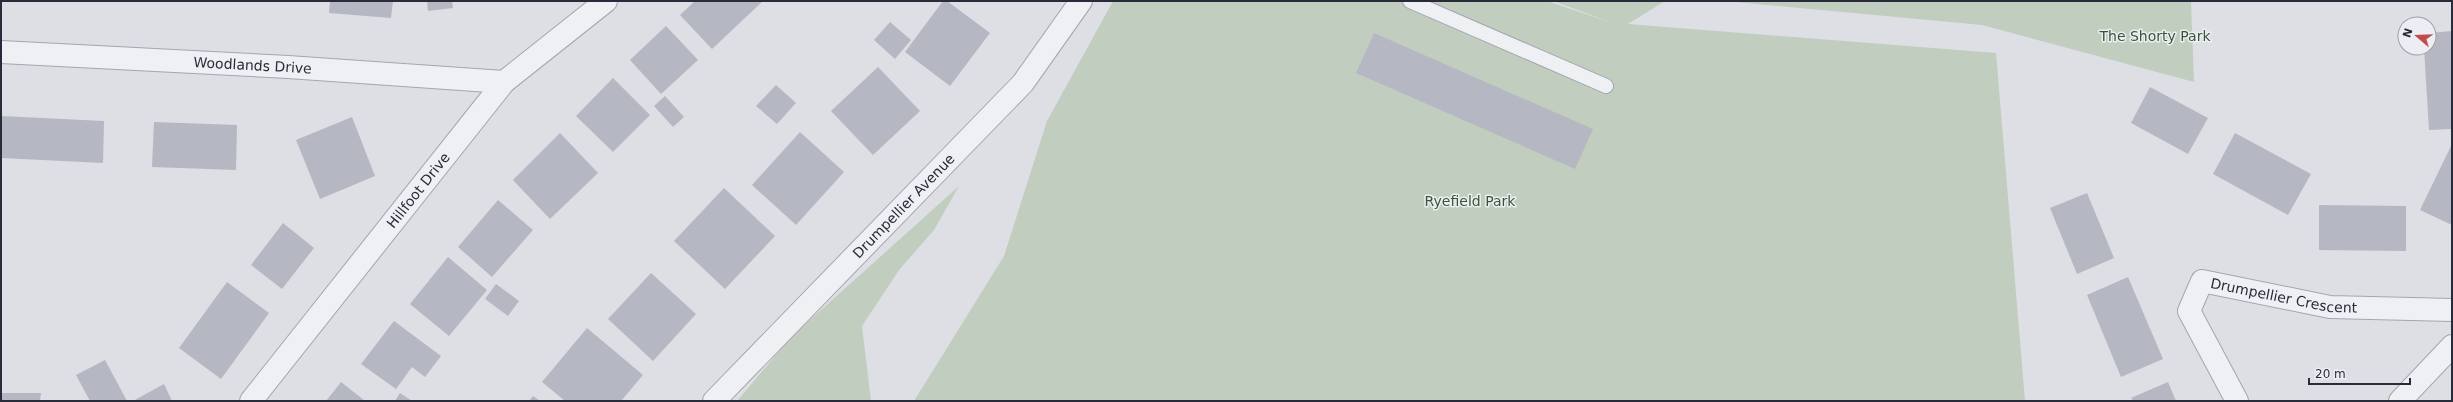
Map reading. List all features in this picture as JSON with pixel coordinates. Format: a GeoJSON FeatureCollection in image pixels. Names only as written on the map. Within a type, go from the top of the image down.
{"type":"FeatureCollection","features":[{"type":"Feature","properties":{"kind":"street","name":"Hillfoot Drive"},"geometry":{"type":"LineString","coordinates":[[252,401],[504,82],[606,1]]}},
{"type":"Feature","properties":{"kind":"street","name":"Drumpellier Avenue"},"geometry":{"type":"LineString","coordinates":[[714,401],[1023,83],[1081,1]]}},
{"type":"Feature","properties":{"kind":"street","name":"Woodlands Drive"},"geometry":{"type":"LineString","coordinates":[[1,52],[288,67],[504,82]]}},
{"type":"Feature","properties":{"kind":"street","name":"Drumpellier Crescent"},"geometry":{"type":"LineString","coordinates":[[2237,401],[2189,311],[2202,281],[2330,307],[2452,310]]}},
{"type":"Feature","properties":{"kind":"street"},"geometry":{"type":"LineString","coordinates":[[2400,401],[2452,346]]}},
{"type":"Feature","properties":{"kind":"lane"},"geometry":{"type":"LineString","coordinates":[[1410,1],[1606,86]]}},
{"type":"Feature","properties":{"kind":"green space","name":"Ryefield Park"},"geometry":{"type":"Polygon","coordinates":[[[1113,1],[1547,1],[1613,23],[1553,1],[1665,1],[1628,24],[1996,53],[2025,401],[914,401],[1004,256],[1047,121],[1113,1]]]}},
{"type":"Feature","properties":{"kind":"green space","name":"The Shorty Park"},"geometry":{"type":"Polygon","coordinates":[[[1725,1],[2191,1],[2194,82],[1982,25],[1725,1]]]}},
{"type":"Feature","properties":{"kind":"green space"},"geometry":{"type":"Polygon","coordinates":[[[959,186],[934,230],[899,270],[862,326],[871,401],[737,401],[792,336],[959,186]]]}},
{"type":"Feature","properties":{"kind":"building"},"geometry":{"type":"Polygon","coordinates":[[[330,1],[393,1],[391,18],[329,13],[330,1]]]}},
{"type":"Feature","properties":{"kind":"building"},"geometry":{"type":"Polygon","coordinates":[[[427,1],[452,1],[453,8],[428,11],[427,1]]]}},
{"type":"Feature","properties":{"kind":"building"},"geometry":{"type":"Polygon","coordinates":[[[695,1],[763,1],[712,49],[680,15],[695,1]]]}},
{"type":"Feature","properties":{"kind":"building"},"geometry":{"type":"Polygon","coordinates":[[[943,1],[947,1],[990,33],[950,86],[905,52],[943,1]]]}},
{"type":"Feature","properties":{"kind":"building"},"geometry":{"type":"Polygon","coordinates":[[[890,22],[911,40],[895,59],[874,40],[890,22]]]}},
{"type":"Feature","properties":{"kind":"building"},"geometry":{"type":"Polygon","coordinates":[[[666,26],[698,60],[661,94],[630,60],[666,26]]]}},
{"type":"Feature","properties":{"kind":"building"},"geometry":{"type":"Polygon","coordinates":[[[2452,31],[2452,129],[2429,130],[2424,56],[2437,56],[2437,32],[2452,31]]]}},
{"type":"Feature","properties":{"kind":"building"},"geometry":{"type":"Polygon","coordinates":[[[1374,33],[1593,129],[1575,169],[1356,73],[1374,33]]]}},
{"type":"Feature","properties":{"kind":"building"},"geometry":{"type":"Polygon","coordinates":[[[878,67],[920,111],[873,155],[831,111],[878,67]]]}},
{"type":"Feature","properties":{"kind":"building"},"geometry":{"type":"Polygon","coordinates":[[[613,78],[650,115],[613,152],[576,116],[613,78]]]}},
{"type":"Feature","properties":{"kind":"building"},"geometry":{"type":"Polygon","coordinates":[[[776,85],[796,103],[777,124],[756,106],[776,85]]]}},
{"type":"Feature","properties":{"kind":"building"},"geometry":{"type":"Polygon","coordinates":[[[2150,87],[2208,118],[2188,154],[2131,123],[2150,87]]]}},
{"type":"Feature","properties":{"kind":"building"},"geometry":{"type":"Polygon","coordinates":[[[665,96],[684,117],[673,127],[654,106],[665,96]]]}},
{"type":"Feature","properties":{"kind":"building"},"geometry":{"type":"Polygon","coordinates":[[[1,116],[104,121],[103,163],[1,158],[1,116]]]}},
{"type":"Feature","properties":{"kind":"building"},"geometry":{"type":"Polygon","coordinates":[[[352,117],[375,176],[320,199],[296,140],[352,117]]]}},
{"type":"Feature","properties":{"kind":"building"},"geometry":{"type":"Polygon","coordinates":[[[154,122],[237,125],[236,170],[152,167],[154,122]]]}},
{"type":"Feature","properties":{"kind":"building"},"geometry":{"type":"Polygon","coordinates":[[[800,132],[844,172],[796,225],[752,185],[800,132]]]}},
{"type":"Feature","properties":{"kind":"building"},"geometry":{"type":"Polygon","coordinates":[[[560,133],[598,173],[550,219],[513,180],[560,133]]]}},
{"type":"Feature","properties":{"kind":"building"},"geometry":{"type":"Polygon","coordinates":[[[2235,133],[2311,174],[2288,215],[2213,174],[2235,133]]]}},
{"type":"Feature","properties":{"kind":"building"},"geometry":{"type":"Polygon","coordinates":[[[2451,146],[2452,147],[2452,225],[2420,210],[2451,146]]]}},
{"type":"Feature","properties":{"kind":"building"},"geometry":{"type":"Polygon","coordinates":[[[724,188],[775,236],[725,289],[674,241],[724,188]]]}},
{"type":"Feature","properties":{"kind":"building"},"geometry":{"type":"Polygon","coordinates":[[[2087,193],[2114,258],[2077,274],[2050,208],[2087,193]]]}},
{"type":"Feature","properties":{"kind":"building"},"geometry":{"type":"Polygon","coordinates":[[[498,200],[533,230],[492,277],[458,247],[498,200]]]}},
{"type":"Feature","properties":{"kind":"building"},"geometry":{"type":"Polygon","coordinates":[[[2319,205],[2406,206],[2406,251],[2319,250],[2319,205]]]}},
{"type":"Feature","properties":{"kind":"building"},"geometry":{"type":"Polygon","coordinates":[[[283,223],[314,248],[282,289],[251,265],[283,223]]]}},
{"type":"Feature","properties":{"kind":"building"},"geometry":{"type":"Polygon","coordinates":[[[448,257],[487,290],[449,336],[410,304],[448,257]]]}},
{"type":"Feature","properties":{"kind":"building"},"geometry":{"type":"Polygon","coordinates":[[[651,273],[696,314],[653,361],[608,319],[651,273]]]}},
{"type":"Feature","properties":{"kind":"building"},"geometry":{"type":"Polygon","coordinates":[[[2128,277],[2163,359],[2121,377],[2087,295],[2128,277]]]}},
{"type":"Feature","properties":{"kind":"building"},"geometry":{"type":"Polygon","coordinates":[[[227,282],[269,313],[221,379],[179,348],[227,282]]]}},
{"type":"Feature","properties":{"kind":"building"},"geometry":{"type":"Polygon","coordinates":[[[496,284],[519,301],[508,316],[485,299],[496,284]]]}},
{"type":"Feature","properties":{"kind":"building"},"geometry":{"type":"Polygon","coordinates":[[[394,321],[441,356],[425,377],[412,367],[396,389],[361,364],[394,321]]]}},
{"type":"Feature","properties":{"kind":"building"},"geometry":{"type":"Polygon","coordinates":[[[587,328],[643,375],[621,401],[565,401],[542,382],[587,328]]]}},
{"type":"Feature","properties":{"kind":"building"},"geometry":{"type":"Polygon","coordinates":[[[105,360],[127,401],[90,401],[76,375],[105,360]]]}},
{"type":"Feature","properties":{"kind":"building"},"geometry":{"type":"Polygon","coordinates":[[[341,382],[365,401],[326,401],[341,382]]]}},
{"type":"Feature","properties":{"kind":"building"},"geometry":{"type":"Polygon","coordinates":[[[2168,382],[2176,401],[2133,401],[2131,398],[2168,382]]]}},
{"type":"Feature","properties":{"kind":"building"},"geometry":{"type":"Polygon","coordinates":[[[164,384],[172,401],[133,401],[164,384]]]}},
{"type":"Feature","properties":{"kind":"building"},"geometry":{"type":"Polygon","coordinates":[[[1,393],[41,393],[40,401],[1,401],[1,393]]]}},
{"type":"Feature","properties":{"kind":"building"},"geometry":{"type":"Polygon","coordinates":[[[400,393],[412,401],[395,401],[400,393]]]}},
{"type":"Feature","properties":{"kind":"building"},"geometry":{"type":"Polygon","coordinates":[[[533,396],[540,401],[529,401],[533,396]]]}}]}
